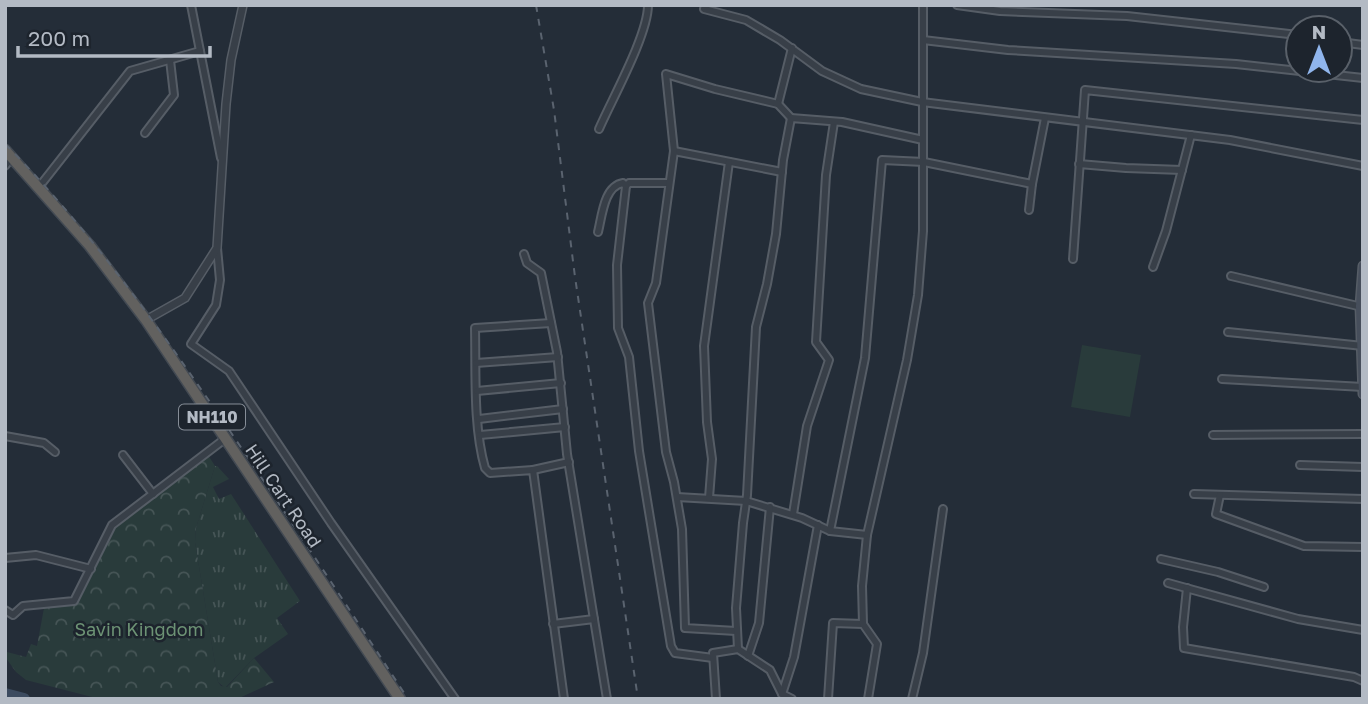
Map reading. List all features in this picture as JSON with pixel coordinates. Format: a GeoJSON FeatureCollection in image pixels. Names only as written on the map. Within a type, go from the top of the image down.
{"type":"FeatureCollection","features":[{"type":"Feature","properties":{"kind":"highway","name":"Hill Cart Road"},"geometry":{"type":"LineString","coordinates":[[9,154],[90,246],[146,320],[395,697]]}},
{"type":"Feature","properties":{"kind":"main road"},"geometry":{"type":"LineString","coordinates":[[1363,266],[1363,394]]}},
{"type":"Feature","properties":{"kind":"street"},"geometry":{"type":"LineString","coordinates":[[191,5],[222,163]]}},
{"type":"Feature","properties":{"kind":"street"},"geometry":{"type":"LineString","coordinates":[[243,5],[231,60],[222,163],[218,248],[220,280],[216,305],[191,344],[229,371],[331,523],[455,699]]}},
{"type":"Feature","properties":{"kind":"street"},"geometry":{"type":"LineString","coordinates":[[599,129],[640,37],[648,14],[648,5]]}},
{"type":"Feature","properties":{"kind":"street"},"geometry":{"type":"LineString","coordinates":[[705,5],[704,9],[746,20],[792,48],[822,71],[861,89],[922,102],[1230,140],[1363,166]]}},
{"type":"Feature","properties":{"kind":"street"},"geometry":{"type":"LineString","coordinates":[[868,699],[877,644],[863,624],[862,586],[867,536],[905,372],[918,295],[923,231],[923,5]]}},
{"type":"Feature","properties":{"kind":"street"},"geometry":{"type":"LineString","coordinates":[[957,5],[1000,12],[1127,16],[1284,33]]}},
{"type":"Feature","properties":{"kind":"street"},"geometry":{"type":"LineString","coordinates":[[1127,16],[1128,5]]}},
{"type":"Feature","properties":{"kind":"street"},"geometry":{"type":"LineString","coordinates":[[923,40],[1008,50],[1236,64],[1363,78]]}},
{"type":"Feature","properties":{"kind":"street"},"geometry":{"type":"LineString","coordinates":[[778,104],[792,48]]}},
{"type":"Feature","properties":{"kind":"street"},"geometry":{"type":"LineString","coordinates":[[39,187],[130,71],[200,51]]}},
{"type":"Feature","properties":{"kind":"street"},"geometry":{"type":"LineString","coordinates":[[145,133],[174,95],[170,60]]}},
{"type":"Feature","properties":{"kind":"street"},"geometry":{"type":"LineString","coordinates":[[736,631],[685,628],[682,529],[666,452],[648,303],[656,283],[674,151],[666,74],[778,104],[791,118],[834,122],[923,139]]}},
{"type":"Feature","properties":{"kind":"street"},"geometry":{"type":"LineString","coordinates":[[1073,258],[1085,90],[1363,120]]}},
{"type":"Feature","properties":{"kind":"street"},"geometry":{"type":"LineString","coordinates":[[738,649],[736,631],[755,327],[767,284],[776,234],[791,118]]}},
{"type":"Feature","properties":{"kind":"street"},"geometry":{"type":"LineString","coordinates":[[1029,210],[1045,118]]}},
{"type":"Feature","properties":{"kind":"street"},"geometry":{"type":"LineString","coordinates":[[793,514],[807,426],[829,360],[816,342],[825,175],[834,122]]}},
{"type":"Feature","properties":{"kind":"street"},"geometry":{"type":"LineString","coordinates":[[1153,267],[1166,231],[1191,135]]}},
{"type":"Feature","properties":{"kind":"street"},"geometry":{"type":"LineString","coordinates":[[674,151],[782,172]]}},
{"type":"Feature","properties":{"kind":"street"},"geometry":{"type":"LineString","coordinates":[[5,166],[9,154]]}},
{"type":"Feature","properties":{"kind":"street"},"geometry":{"type":"LineString","coordinates":[[830,531],[865,358],[883,160],[924,162],[1032,184]]}},
{"type":"Feature","properties":{"kind":"street"},"geometry":{"type":"LineString","coordinates":[[709,498],[712,459],[706,422],[704,346],[729,162]]}},
{"type":"Feature","properties":{"kind":"street"},"geometry":{"type":"LineString","coordinates":[[1079,164],[1182,170]]}},
{"type":"Feature","properties":{"kind":"street"},"geometry":{"type":"LineString","coordinates":[[598,232],[611,189],[619,183],[626,186]]}},
{"type":"Feature","properties":{"kind":"street"},"geometry":{"type":"LineString","coordinates":[[626,186],[629,183],[669,183]]}},
{"type":"Feature","properties":{"kind":"street"},"geometry":{"type":"LineString","coordinates":[[626,186],[617,265],[618,328],[629,356],[639,451],[671,646],[675,653],[681,655],[713,658]]}},
{"type":"Feature","properties":{"kind":"street"},"geometry":{"type":"LineString","coordinates":[[146,320],[185,298],[218,248]]}},
{"type":"Feature","properties":{"kind":"street"},"geometry":{"type":"LineString","coordinates":[[524,254],[527,263],[541,273],[558,357],[569,462],[607,699]]}},
{"type":"Feature","properties":{"kind":"street"},"geometry":{"type":"LineString","coordinates":[[1231,276],[1361,306]]}},
{"type":"Feature","properties":{"kind":"street"},"geometry":{"type":"LineString","coordinates":[[551,323],[475,328],[478,419],[483,461],[487,472],[533,470],[569,462]]}},
{"type":"Feature","properties":{"kind":"street"},"geometry":{"type":"LineString","coordinates":[[1228,332],[1362,346]]}},
{"type":"Feature","properties":{"kind":"street"},"geometry":{"type":"LineString","coordinates":[[476,363],[558,357]]}},
{"type":"Feature","properties":{"kind":"street"},"geometry":{"type":"LineString","coordinates":[[1222,379],[1362,387]]}},
{"type":"Feature","properties":{"kind":"street"},"geometry":{"type":"LineString","coordinates":[[477,391],[561,383]]}},
{"type":"Feature","properties":{"kind":"street"},"geometry":{"type":"LineString","coordinates":[[478,419],[563,409]]}},
{"type":"Feature","properties":{"kind":"street"},"geometry":{"type":"LineString","coordinates":[[480,436],[565,427]]}},
{"type":"Feature","properties":{"kind":"street"},"geometry":{"type":"LineString","coordinates":[[1213,435],[1363,434]]}},
{"type":"Feature","properties":{"kind":"street"},"geometry":{"type":"LineString","coordinates":[[5,436],[44,443],[55,452]]}},
{"type":"Feature","properties":{"kind":"street"},"geometry":{"type":"LineString","coordinates":[[5,610],[13,615],[23,606],[73,602],[112,525],[226,438]]}},
{"type":"Feature","properties":{"kind":"street"},"geometry":{"type":"LineString","coordinates":[[123,455],[153,494]]}},
{"type":"Feature","properties":{"kind":"street"},"geometry":{"type":"LineString","coordinates":[[1300,465],[1363,467]]}},
{"type":"Feature","properties":{"kind":"street"},"geometry":{"type":"LineString","coordinates":[[533,470],[564,699]]}},
{"type":"Feature","properties":{"kind":"street"},"geometry":{"type":"LineString","coordinates":[[1194,494],[1363,499]]}},
{"type":"Feature","properties":{"kind":"street"},"geometry":{"type":"LineString","coordinates":[[1220,495],[1216,514],[1304,546],[1363,547]]}},
{"type":"Feature","properties":{"kind":"street"},"geometry":{"type":"LineString","coordinates":[[677,496],[746,501],[793,514],[830,531],[867,536]]}},
{"type":"Feature","properties":{"kind":"street"},"geometry":{"type":"LineString","coordinates":[[748,656],[759,623],[770,507]]}},
{"type":"Feature","properties":{"kind":"street"},"geometry":{"type":"LineString","coordinates":[[912,699],[923,653],[943,509]]}},
{"type":"Feature","properties":{"kind":"street"},"geometry":{"type":"LineString","coordinates":[[782,694],[794,657],[818,525]]}},
{"type":"Feature","properties":{"kind":"street"},"geometry":{"type":"LineString","coordinates":[[5,558],[36,555],[91,569]]}},
{"type":"Feature","properties":{"kind":"street"},"geometry":{"type":"LineString","coordinates":[[1161,559],[1218,572],[1264,587]]}},
{"type":"Feature","properties":{"kind":"street"},"geometry":{"type":"LineString","coordinates":[[1168,583],[1298,619],[1363,630]]}},
{"type":"Feature","properties":{"kind":"street"},"geometry":{"type":"LineString","coordinates":[[1187,588],[1184,648],[1354,677],[1363,681]]}},
{"type":"Feature","properties":{"kind":"street"},"geometry":{"type":"LineString","coordinates":[[553,624],[594,619]]}},
{"type":"Feature","properties":{"kind":"street"},"geometry":{"type":"LineString","coordinates":[[828,699],[833,623],[863,624]]}},
{"type":"Feature","properties":{"kind":"street"},"geometry":{"type":"LineString","coordinates":[[716,699],[713,653],[738,649],[770,670],[782,694],[792,699]]}},
{"type":"Feature","properties":{"kind":"green space"},"geometry":{"type":"Polygon","coordinates":[[[1082,345],[1141,355],[1130,417],[1071,407],[1082,345]]]}},
{"type":"Feature","properties":{"kind":"green space","name":"Savin Kingdom"},"geometry":{"type":"Polygon","coordinates":[[[208,455],[215,466],[196,528],[195,542],[218,682],[227,687],[254,658],[274,682],[237,699],[100,699],[26,680],[16,672],[6,658],[7,652],[26,657],[31,644],[37,646],[44,608],[76,604],[113,527],[208,455]]]}},
{"type":"Feature","properties":{"kind":"green space"},"geometry":{"type":"Polygon","coordinates":[[[215,466],[229,479],[213,487],[219,499],[231,494],[300,601],[277,618],[288,634],[254,658],[225,688],[218,682],[195,542],[196,528],[215,466]]]}},
{"type":"Feature","properties":{"kind":"waterway"},"geometry":{"type":"LineString","coordinates":[[5,694],[24,699]]}},
{"type":"Feature","properties":{"kind":"railway"},"geometry":{"type":"LineString","coordinates":[[536,5],[554,110],[575,277],[638,699]]}},
{"type":"Feature","properties":{"kind":"railway"},"geometry":{"type":"LineString","coordinates":[[5,144],[64,208],[144,309],[243,450],[408,699]]}}]}
